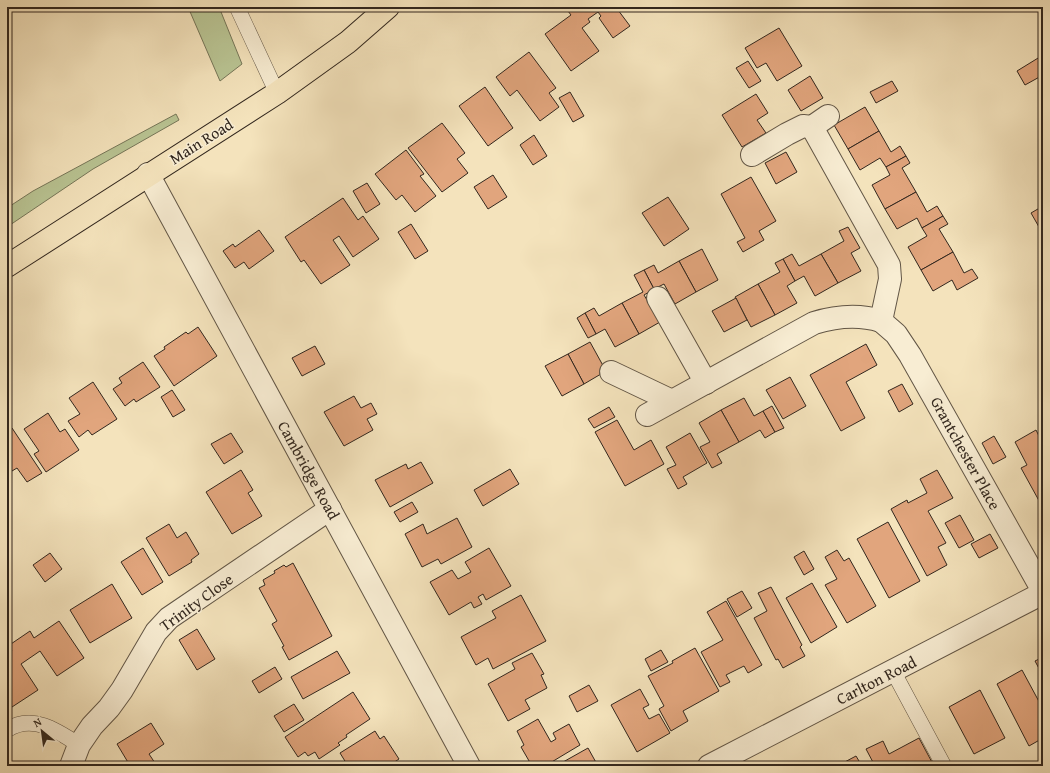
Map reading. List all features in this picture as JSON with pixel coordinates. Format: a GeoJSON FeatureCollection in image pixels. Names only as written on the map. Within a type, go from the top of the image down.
{"type":"FeatureCollection","features":[{"type":"Feature","properties":{"kind":"main road","name":"Main Road"},"geometry":{"type":"LineString","coordinates":[[7,266],[148,174],[277,93],[348,42],[388,7]]}},
{"type":"Feature","properties":{"kind":"street"},"geometry":{"type":"LineString","coordinates":[[752,155],[803,126],[820,122],[889,265],[890,278],[881,321]]}},
{"type":"Feature","properties":{"kind":"street","name":"Cambridge Road"},"geometry":{"type":"LineString","coordinates":[[148,174],[469,766]]}},
{"type":"Feature","properties":{"kind":"street"},"geometry":{"type":"LineString","coordinates":[[658,298],[706,382]]}},
{"type":"Feature","properties":{"kind":"street","name":"Grantchester Place"},"geometry":{"type":"LineString","coordinates":[[647,415],[814,323],[832,318],[850,316],[868,316],[881,321],[896,334],[910,355],[1043,592]]}},
{"type":"Feature","properties":{"kind":"street"},"geometry":{"type":"LineString","coordinates":[[611,372],[672,401]]}},
{"type":"Feature","properties":{"kind":"street","name":"Trinity Close"},"geometry":{"type":"LineString","coordinates":[[71,766],[79,745],[92,726],[109,708],[122,690],[156,632],[169,618],[330,509]]}},
{"type":"Feature","properties":{"kind":"street","name":"Carlton Road"},"geometry":{"type":"LineString","coordinates":[[709,766],[1043,592]]}},
{"type":"Feature","properties":{"kind":"lane"},"geometry":{"type":"LineString","coordinates":[[237,7],[277,93]]}},
{"type":"Feature","properties":{"kind":"lane"},"geometry":{"type":"LineString","coordinates":[[893,671],[944,766]]}},
{"type":"Feature","properties":{"kind":"lane"},"geometry":{"type":"LineString","coordinates":[[7,730],[31,722],[55,729],[79,745]]}},
{"type":"Feature","properties":{"kind":"green space"},"geometry":{"type":"Polygon","coordinates":[[[188,7],[219,7],[242,64],[220,81],[188,7]]]}},
{"type":"Feature","properties":{"kind":"green space"},"geometry":{"type":"Polygon","coordinates":[[[176,114],[179,120],[93,169],[7,227],[7,208],[33,191],[176,114]]]}},
{"type":"Feature","properties":{"kind":"building"},"geometry":{"type":"Polygon","coordinates":[[[565,7],[622,7],[618,10],[630,26],[613,38],[599,18],[601,16],[598,12],[588,19],[590,22],[582,28],[599,51],[571,71],[545,34],[571,15],[565,7]]]}},
{"type":"Feature","properties":{"kind":"building"},"geometry":{"type":"Polygon","coordinates":[[[779,28],[802,66],[777,81],[766,63],[757,68],[745,48],[779,28]]]}},
{"type":"Feature","properties":{"kind":"building"},"geometry":{"type":"Polygon","coordinates":[[[529,52],[556,88],[549,93],[559,107],[540,121],[517,90],[510,96],[496,77],[529,52]]]}},
{"type":"Feature","properties":{"kind":"building"},"geometry":{"type":"Polygon","coordinates":[[[1043,55],[1043,75],[1025,85],[1017,71],[1043,55]]]}},
{"type":"Feature","properties":{"kind":"building"},"geometry":{"type":"Polygon","coordinates":[[[748,61],[761,81],[749,88],[736,68],[748,61]]]}},
{"type":"Feature","properties":{"kind":"building"},"geometry":{"type":"Polygon","coordinates":[[[810,76],[823,98],[801,111],[788,90],[810,76]]]}},
{"type":"Feature","properties":{"kind":"building"},"geometry":{"type":"Polygon","coordinates":[[[892,81],[898,91],[876,103],[870,92],[892,81]]]}},
{"type":"Feature","properties":{"kind":"building"},"geometry":{"type":"Polygon","coordinates":[[[485,87],[513,128],[488,146],[459,106],[485,87]]]}},
{"type":"Feature","properties":{"kind":"building"},"geometry":{"type":"Polygon","coordinates":[[[570,92],[584,116],[573,122],[559,98],[570,92]]]}},
{"type":"Feature","properties":{"kind":"building"},"geometry":{"type":"Polygon","coordinates":[[[756,94],[768,113],[757,120],[766,133],[742,147],[722,115],[756,94]]]}},
{"type":"Feature","properties":{"kind":"building"},"geometry":{"type":"Polygon","coordinates":[[[865,107],[879,131],[848,149],[834,125],[865,107]]]}},
{"type":"Feature","properties":{"kind":"building"},"geometry":{"type":"Polygon","coordinates":[[[442,123],[465,153],[457,159],[468,173],[442,192],[408,148],[442,123]]]}},
{"type":"Feature","properties":{"kind":"building"},"geometry":{"type":"Polygon","coordinates":[[[879,131],[891,152],[900,146],[906,156],[886,167],[880,158],[860,170],[848,149],[879,131]]]}},
{"type":"Feature","properties":{"kind":"building"},"geometry":{"type":"Polygon","coordinates":[[[534,135],[547,156],[533,165],[520,145],[534,135]]]}},
{"type":"Feature","properties":{"kind":"building"},"geometry":{"type":"Polygon","coordinates":[[[406,150],[424,174],[420,176],[436,196],[415,212],[402,195],[396,200],[375,174],[406,150]]]}},
{"type":"Feature","properties":{"kind":"building"},"geometry":{"type":"Polygon","coordinates":[[[786,152],[797,172],[776,184],[765,163],[786,152]]]}},
{"type":"Feature","properties":{"kind":"building"},"geometry":{"type":"Polygon","coordinates":[[[906,156],[910,163],[902,168],[916,192],[885,209],[872,185],[890,175],[886,167],[906,156]]]}},
{"type":"Feature","properties":{"kind":"building"},"geometry":{"type":"Polygon","coordinates":[[[493,175],[507,197],[488,209],[474,187],[493,175]]]}},
{"type":"Feature","properties":{"kind":"building"},"geometry":{"type":"Polygon","coordinates":[[[751,177],[776,221],[759,231],[764,240],[743,252],[737,242],[745,238],[721,194],[751,177]]]}},
{"type":"Feature","properties":{"kind":"building"},"geometry":{"type":"Polygon","coordinates":[[[367,183],[380,204],[366,213],[353,191],[367,183]]]}},
{"type":"Feature","properties":{"kind":"building"},"geometry":{"type":"Polygon","coordinates":[[[916,192],[927,212],[937,206],[943,216],[922,228],[917,218],[897,229],[885,209],[916,192]]]}},
{"type":"Feature","properties":{"kind":"building"},"geometry":{"type":"Polygon","coordinates":[[[668,197],[689,229],[664,246],[642,213],[668,197]]]}},
{"type":"Feature","properties":{"kind":"building"},"geometry":{"type":"Polygon","coordinates":[[[343,198],[358,220],[363,216],[379,239],[353,257],[339,236],[333,240],[350,265],[321,284],[304,260],[301,262],[285,237],[343,198]]]}},
{"type":"Feature","properties":{"kind":"building"},"geometry":{"type":"Polygon","coordinates":[[[1043,206],[1043,224],[1039,227],[1031,213],[1043,206]]]}},
{"type":"Feature","properties":{"kind":"building"},"geometry":{"type":"Polygon","coordinates":[[[943,216],[948,224],[939,229],[953,252],[921,270],[908,247],[927,236],[922,228],[943,216]]]}},
{"type":"Feature","properties":{"kind":"building"},"geometry":{"type":"Polygon","coordinates":[[[411,224],[428,251],[415,259],[398,232],[411,224]]]}},
{"type":"Feature","properties":{"kind":"building"},"geometry":{"type":"Polygon","coordinates":[[[848,227],[860,248],[851,253],[861,271],[838,283],[821,254],[844,241],[839,231],[848,227]]]}},
{"type":"Feature","properties":{"kind":"building"},"geometry":{"type":"Polygon","coordinates":[[[259,230],[274,251],[249,269],[244,262],[235,268],[223,251],[233,244],[235,247],[259,230]]]}},
{"type":"Feature","properties":{"kind":"building"},"geometry":{"type":"Polygon","coordinates":[[[702,249],[718,280],[696,292],[679,261],[702,249]]]}},
{"type":"Feature","properties":{"kind":"building"},"geometry":{"type":"Polygon","coordinates":[[[953,252],[964,273],[972,269],[978,278],[957,290],[952,280],[933,291],[921,270],[953,252]]]}},
{"type":"Feature","properties":{"kind":"building"},"geometry":{"type":"Polygon","coordinates":[[[792,254],[799,266],[821,254],[838,283],[815,296],[804,276],[795,281],[783,259],[792,254]]]}},
{"type":"Feature","properties":{"kind":"building"},"geometry":{"type":"Polygon","coordinates":[[[783,259],[795,281],[787,286],[797,303],[775,315],[758,284],[780,272],[775,263],[783,259]]]}},
{"type":"Feature","properties":{"kind":"building"},"geometry":{"type":"Polygon","coordinates":[[[679,261],[696,292],[675,304],[664,284],[654,289],[644,270],[654,265],[658,273],[679,261]]]}},
{"type":"Feature","properties":{"kind":"building"},"geometry":{"type":"Polygon","coordinates":[[[644,270],[654,289],[644,295],[660,322],[639,334],[622,303],[643,292],[634,275],[644,270]]]}},
{"type":"Feature","properties":{"kind":"building"},"geometry":{"type":"Polygon","coordinates":[[[758,284],[775,315],[751,327],[735,297],[758,284]]]}},
{"type":"Feature","properties":{"kind":"building"},"geometry":{"type":"Polygon","coordinates":[[[736,298],[747,320],[724,332],[712,311],[736,298]]]}},
{"type":"Feature","properties":{"kind":"building"},"geometry":{"type":"Polygon","coordinates":[[[622,303],[639,334],[615,347],[605,329],[596,334],[585,313],[594,308],[599,316],[622,303]]]}},
{"type":"Feature","properties":{"kind":"building"},"geometry":{"type":"Polygon","coordinates":[[[585,313],[596,334],[588,338],[577,318],[585,313]]]}},
{"type":"Feature","properties":{"kind":"building"},"geometry":{"type":"Polygon","coordinates":[[[198,327],[217,356],[174,386],[154,356],[186,332],[188,334],[198,327]]]}},
{"type":"Feature","properties":{"kind":"building"},"geometry":{"type":"Polygon","coordinates":[[[590,342],[606,371],[584,384],[568,354],[590,342]]]}},
{"type":"Feature","properties":{"kind":"building"},"geometry":{"type":"Polygon","coordinates":[[[866,344],[877,365],[846,382],[865,418],[841,431],[810,375],[866,344]]]}},
{"type":"Feature","properties":{"kind":"building"},"geometry":{"type":"Polygon","coordinates":[[[315,346],[325,364],[302,376],[292,358],[315,346]]]}},
{"type":"Feature","properties":{"kind":"building"},"geometry":{"type":"Polygon","coordinates":[[[568,354],[584,384],[562,396],[545,366],[568,354]]]}},
{"type":"Feature","properties":{"kind":"building"},"geometry":{"type":"Polygon","coordinates":[[[143,362],[160,387],[136,402],[134,399],[125,406],[113,389],[122,383],[119,378],[143,362]]]}},
{"type":"Feature","properties":{"kind":"building"},"geometry":{"type":"Polygon","coordinates":[[[790,377],[806,406],[783,419],[766,390],[790,377]]]}},
{"type":"Feature","properties":{"kind":"building"},"geometry":{"type":"Polygon","coordinates":[[[93,382],[117,419],[92,435],[88,430],[79,437],[68,421],[80,414],[69,398],[93,382]]]}},
{"type":"Feature","properties":{"kind":"building"},"geometry":{"type":"Polygon","coordinates":[[[902,384],[913,404],[899,412],[888,391],[902,384]]]}},
{"type":"Feature","properties":{"kind":"building"},"geometry":{"type":"Polygon","coordinates":[[[172,390],[185,410],[173,417],[161,397],[172,390]]]}},
{"type":"Feature","properties":{"kind":"building"},"geometry":{"type":"Polygon","coordinates":[[[354,396],[361,408],[371,403],[377,414],[367,419],[373,430],[344,446],[324,412],[354,396]]]}},
{"type":"Feature","properties":{"kind":"building"},"geometry":{"type":"Polygon","coordinates":[[[744,398],[754,416],[763,411],[775,432],[765,438],[760,430],[739,442],[721,410],[744,398]]]}},
{"type":"Feature","properties":{"kind":"building"},"geometry":{"type":"Polygon","coordinates":[[[772,406],[784,428],[775,432],[763,411],[772,406]]]}},
{"type":"Feature","properties":{"kind":"building"},"geometry":{"type":"Polygon","coordinates":[[[609,407],[615,417],[594,428],[588,419],[609,407]]]}},
{"type":"Feature","properties":{"kind":"building"},"geometry":{"type":"Polygon","coordinates":[[[721,410],[739,442],[717,454],[722,463],[712,468],[700,447],[710,442],[699,423],[721,410]]]}},
{"type":"Feature","properties":{"kind":"building"},"geometry":{"type":"Polygon","coordinates":[[[48,413],[60,432],[65,429],[79,450],[46,472],[34,454],[39,451],[24,429],[48,413]]]}},
{"type":"Feature","properties":{"kind":"building"},"geometry":{"type":"Polygon","coordinates":[[[617,420],[634,450],[651,440],[664,464],[625,486],[595,432],[617,420]]]}},
{"type":"Feature","properties":{"kind":"building"},"geometry":{"type":"Polygon","coordinates":[[[12,428],[42,473],[27,482],[17,468],[7,474],[7,431],[12,428]]]}},
{"type":"Feature","properties":{"kind":"building"},"geometry":{"type":"Polygon","coordinates":[[[1036,430],[1043,444],[1043,508],[1021,468],[1027,465],[1015,442],[1036,430]]]}},
{"type":"Feature","properties":{"kind":"building"},"geometry":{"type":"Polygon","coordinates":[[[231,433],[243,452],[224,464],[211,444],[231,433]]]}},
{"type":"Feature","properties":{"kind":"building"},"geometry":{"type":"Polygon","coordinates":[[[690,433],[707,463],[683,477],[687,484],[678,489],[667,469],[676,465],[666,447],[690,433]]]}},
{"type":"Feature","properties":{"kind":"building"},"geometry":{"type":"Polygon","coordinates":[[[994,436],[1006,457],[993,464],[982,443],[994,436]]]}},
{"type":"Feature","properties":{"kind":"building"},"geometry":{"type":"Polygon","coordinates":[[[421,462],[433,483],[390,507],[375,480],[406,464],[408,469],[421,462]]]}},
{"type":"Feature","properties":{"kind":"building"},"geometry":{"type":"Polygon","coordinates":[[[510,469],[519,484],[483,506],[474,490],[510,469]]]}},
{"type":"Feature","properties":{"kind":"building"},"geometry":{"type":"Polygon","coordinates":[[[241,470],[253,490],[248,493],[262,516],[232,534],[206,492],[241,470]]]}},
{"type":"Feature","properties":{"kind":"building"},"geometry":{"type":"Polygon","coordinates":[[[937,470],[953,498],[928,511],[946,543],[938,547],[947,565],[927,576],[891,509],[907,500],[908,503],[927,493],[920,479],[937,470]]]}},
{"type":"Feature","properties":{"kind":"building"},"geometry":{"type":"Polygon","coordinates":[[[412,502],[418,512],[400,522],[394,512],[412,502]]]}},
{"type":"Feature","properties":{"kind":"building"},"geometry":{"type":"Polygon","coordinates":[[[960,515],[974,540],[959,548],[945,523],[960,515]]]}},
{"type":"Feature","properties":{"kind":"building"},"geometry":{"type":"Polygon","coordinates":[[[457,518],[472,547],[441,564],[438,559],[422,567],[405,534],[423,524],[427,534],[457,518]]]}},
{"type":"Feature","properties":{"kind":"building"},"geometry":{"type":"Polygon","coordinates":[[[888,522],[920,581],[889,598],[857,539],[888,522]]]}},
{"type":"Feature","properties":{"kind":"building"},"geometry":{"type":"Polygon","coordinates":[[[169,524],[177,538],[186,532],[199,554],[191,560],[192,562],[169,576],[146,538],[169,524]]]}},
{"type":"Feature","properties":{"kind":"building"},"geometry":{"type":"Polygon","coordinates":[[[990,534],[998,548],[979,558],[971,544],[990,534]]]}},
{"type":"Feature","properties":{"kind":"building"},"geometry":{"type":"Polygon","coordinates":[[[143,548],[163,582],[142,595],[121,562],[143,548]]]}},
{"type":"Feature","properties":{"kind":"building"},"geometry":{"type":"Polygon","coordinates":[[[489,548],[511,586],[486,600],[483,594],[478,597],[482,604],[474,608],[471,602],[449,615],[430,582],[452,570],[458,579],[471,572],[465,562],[489,548]]]}},
{"type":"Feature","properties":{"kind":"building"},"geometry":{"type":"Polygon","coordinates":[[[837,550],[844,561],[849,558],[876,606],[847,623],[825,585],[837,579],[825,557],[837,550]]]}},
{"type":"Feature","properties":{"kind":"building"},"geometry":{"type":"Polygon","coordinates":[[[804,551],[814,569],[804,575],[794,557],[804,551]]]}},
{"type":"Feature","properties":{"kind":"building"},"geometry":{"type":"Polygon","coordinates":[[[50,553],[62,569],[45,582],[33,565],[50,553]]]}},
{"type":"Feature","properties":{"kind":"building"},"geometry":{"type":"Polygon","coordinates":[[[293,563],[332,636],[289,660],[282,647],[284,646],[272,624],[277,621],[259,588],[265,585],[263,580],[275,573],[274,571],[284,565],[286,567],[293,563]]]}},
{"type":"Feature","properties":{"kind":"building"},"geometry":{"type":"Polygon","coordinates":[[[812,583],[837,627],[811,643],[786,598],[812,583]]]}},
{"type":"Feature","properties":{"kind":"building"},"geometry":{"type":"Polygon","coordinates":[[[112,584],[132,618],[90,643],[70,610],[112,584]]]}},
{"type":"Feature","properties":{"kind":"building"},"geometry":{"type":"Polygon","coordinates":[[[771,587],[802,645],[800,647],[805,656],[783,668],[778,659],[776,660],[754,618],[767,611],[758,593],[771,587]]]}},
{"type":"Feature","properties":{"kind":"building"},"geometry":{"type":"Polygon","coordinates":[[[742,591],[752,608],[737,617],[727,599],[742,591]]]}},
{"type":"Feature","properties":{"kind":"building"},"geometry":{"type":"Polygon","coordinates":[[[521,595],[546,641],[493,669],[488,658],[476,665],[461,637],[496,618],[492,611],[521,595]]]}},
{"type":"Feature","properties":{"kind":"building"},"geometry":{"type":"Polygon","coordinates":[[[726,601],[762,665],[748,673],[744,666],[726,675],[730,682],[720,687],[701,652],[723,640],[707,612],[726,601]]]}},
{"type":"Feature","properties":{"kind":"building"},"geometry":{"type":"Polygon","coordinates":[[[59,621],[84,658],[57,676],[40,651],[21,664],[38,690],[12,707],[7,700],[7,655],[12,651],[8,646],[30,631],[34,638],[59,621]]]}},
{"type":"Feature","properties":{"kind":"building"},"geometry":{"type":"Polygon","coordinates":[[[197,629],[215,659],[197,670],[179,640],[197,629]]]}},
{"type":"Feature","properties":{"kind":"building"},"geometry":{"type":"Polygon","coordinates":[[[695,648],[719,691],[683,711],[688,721],[671,731],[659,709],[664,706],[648,676],[673,663],[672,661],[695,648]]]}},
{"type":"Feature","properties":{"kind":"building"},"geometry":{"type":"Polygon","coordinates":[[[661,650],[668,662],[651,671],[645,659],[661,650]]]}},
{"type":"Feature","properties":{"kind":"building"},"geometry":{"type":"Polygon","coordinates":[[[337,651],[350,673],[303,699],[291,677],[337,651]]]}},
{"type":"Feature","properties":{"kind":"building"},"geometry":{"type":"Polygon","coordinates":[[[532,653],[544,674],[541,675],[547,688],[525,700],[530,709],[508,721],[488,684],[515,669],[512,663],[532,653]]]}},
{"type":"Feature","properties":{"kind":"building"},"geometry":{"type":"Polygon","coordinates":[[[1043,657],[1043,676],[1035,661],[1043,657]]]}},
{"type":"Feature","properties":{"kind":"building"},"geometry":{"type":"Polygon","coordinates":[[[275,667],[282,679],[259,693],[252,681],[275,667]]]}},
{"type":"Feature","properties":{"kind":"building"},"geometry":{"type":"Polygon","coordinates":[[[1022,670],[1043,709],[1043,738],[1029,746],[997,684],[1022,670]]]}},
{"type":"Feature","properties":{"kind":"building"},"geometry":{"type":"Polygon","coordinates":[[[589,685],[598,701],[577,712],[569,696],[589,685]]]}},
{"type":"Feature","properties":{"kind":"building"},"geometry":{"type":"Polygon","coordinates":[[[640,689],[649,705],[643,708],[649,719],[659,714],[670,733],[637,752],[611,705],[640,689]]]}},
{"type":"Feature","properties":{"kind":"building"},"geometry":{"type":"Polygon","coordinates":[[[980,690],[1005,738],[974,754],[949,707],[980,690]]]}},
{"type":"Feature","properties":{"kind":"building"},"geometry":{"type":"Polygon","coordinates":[[[353,692],[370,719],[346,735],[347,737],[338,743],[340,745],[319,759],[315,752],[308,756],[305,752],[298,757],[285,737],[353,692]]]}},
{"type":"Feature","properties":{"kind":"building"},"geometry":{"type":"Polygon","coordinates":[[[294,704],[304,720],[284,732],[274,716],[294,704]]]}},
{"type":"Feature","properties":{"kind":"building"},"geometry":{"type":"Polygon","coordinates":[[[538,719],[551,742],[556,739],[553,733],[569,724],[580,745],[545,766],[532,766],[521,747],[524,745],[517,731],[538,719]]]}},
{"type":"Feature","properties":{"kind":"building"},"geometry":{"type":"Polygon","coordinates":[[[151,723],[164,744],[149,754],[157,766],[126,766],[129,764],[117,744],[151,723]]]}},
{"type":"Feature","properties":{"kind":"building"},"geometry":{"type":"Polygon","coordinates":[[[375,731],[380,739],[384,736],[399,759],[393,763],[395,766],[348,766],[340,753],[375,731]]]}},
{"type":"Feature","properties":{"kind":"building"},"geometry":{"type":"Polygon","coordinates":[[[919,738],[934,766],[875,766],[866,749],[883,741],[889,754],[919,738]]]}},
{"type":"Feature","properties":{"kind":"building"},"geometry":{"type":"Polygon","coordinates":[[[588,748],[598,766],[556,766],[588,748]]]}},
{"type":"Feature","properties":{"kind":"building"},"geometry":{"type":"Polygon","coordinates":[[[856,756],[862,766],[842,766],[841,764],[856,756]]]}}]}
